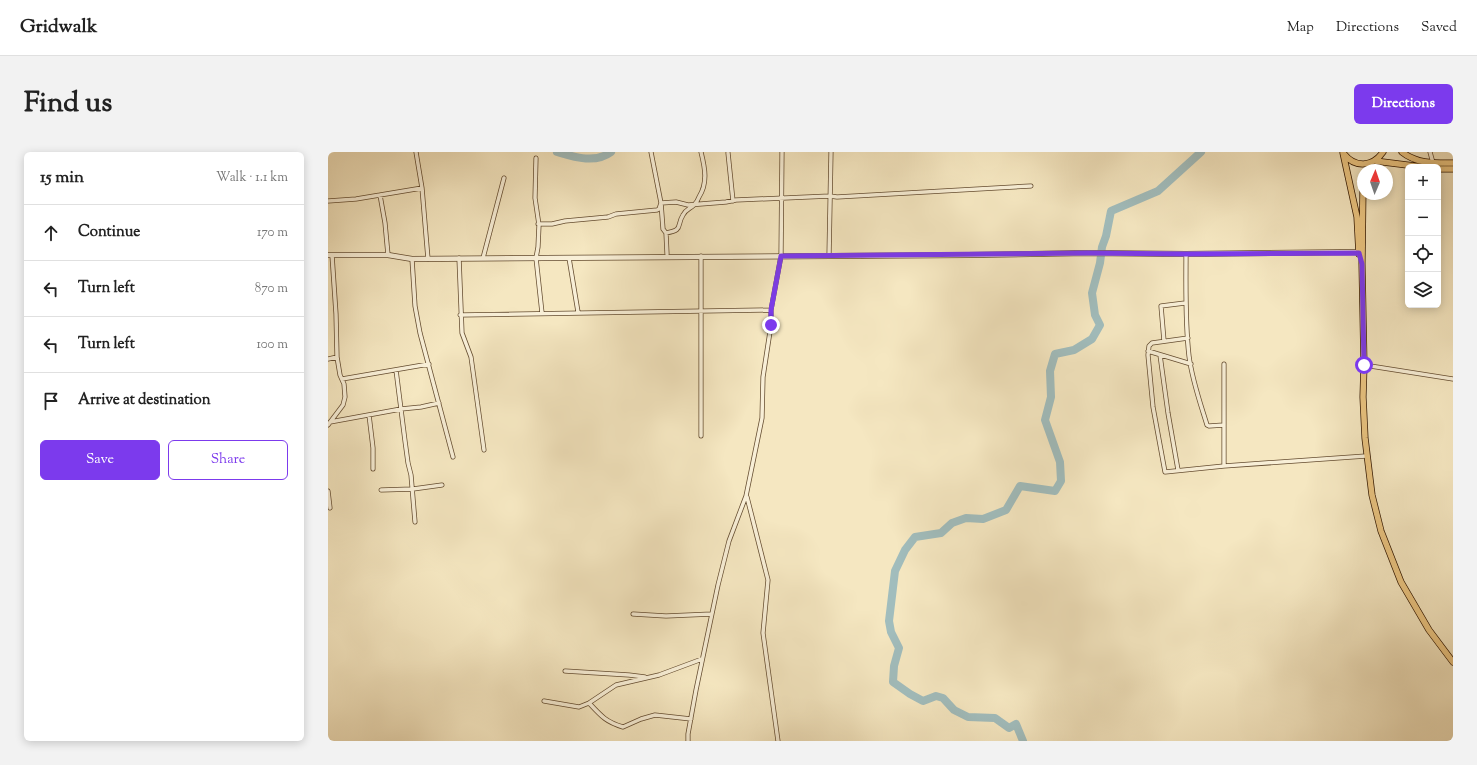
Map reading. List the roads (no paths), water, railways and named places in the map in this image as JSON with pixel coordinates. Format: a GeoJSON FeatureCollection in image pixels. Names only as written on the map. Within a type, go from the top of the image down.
{"type":"FeatureCollection","features":[{"type":"Feature","properties":{"kind":"main road"},"geometry":{"type":"LineString","coordinates":[[1343,152],[1348,159],[1358,164]]}},
{"type":"Feature","properties":{"kind":"main road"},"geometry":{"type":"LineString","coordinates":[[1343,152],[1357,216],[1361,252],[1364,365],[1363,398],[1366,456],[1372,495],[1381,531],[1408,597],[1453,662]]}},
{"type":"Feature","properties":{"kind":"main road"},"geometry":{"type":"LineString","coordinates":[[1372,164],[1383,152]]}},
{"type":"Feature","properties":{"kind":"main road"},"geometry":{"type":"LineString","coordinates":[[1402,152],[1412,158],[1430,164]]}},
{"type":"Feature","properties":{"kind":"main road"},"geometry":{"type":"LineString","coordinates":[[1441,164],[1453,163]]}},
{"type":"Feature","properties":{"kind":"main road"},"geometry":{"type":"LineString","coordinates":[[1393,166],[1405,166]]}},
{"type":"Feature","properties":{"kind":"main road"},"geometry":{"type":"LineString","coordinates":[[1441,168],[1453,169]]}},
{"type":"Feature","properties":{"kind":"main road"},"geometry":{"type":"LineString","coordinates":[[1361,252],[1362,200]]}},
{"type":"Feature","properties":{"kind":"street"},"geometry":{"type":"LineString","coordinates":[[416,152],[422,188],[428,259]]}},
{"type":"Feature","properties":{"kind":"street"},"geometry":{"type":"LineString","coordinates":[[651,152],[661,203],[663,229],[666,233],[667,254]]}},
{"type":"Feature","properties":{"kind":"street"},"geometry":{"type":"LineString","coordinates":[[666,233],[675,232],[679,227],[681,217],[687,209],[695,205],[703,191],[705,179],[701,152]]}},
{"type":"Feature","properties":{"kind":"street"},"geometry":{"type":"LineString","coordinates":[[688,741],[702,659],[712,614],[729,541],[746,496],[762,418],[763,377],[771,325],[771,310],[781,256],[782,152]]}},
{"type":"Feature","properties":{"kind":"street"},"geometry":{"type":"LineString","coordinates":[[829,256],[831,152]]}},
{"type":"Feature","properties":{"kind":"street"},"geometry":{"type":"LineString","coordinates":[[1430,152],[1433,164]]}},
{"type":"Feature","properties":{"kind":"street"},"geometry":{"type":"LineString","coordinates":[[728,153],[733,201]]}},
{"type":"Feature","properties":{"kind":"street"},"geometry":{"type":"LineString","coordinates":[[536,158],[535,198],[538,224],[538,247],[536,258],[542,313]]}},
{"type":"Feature","properties":{"kind":"street"},"geometry":{"type":"LineString","coordinates":[[483,258],[504,178]]}},
{"type":"Feature","properties":{"kind":"street"},"geometry":{"type":"LineString","coordinates":[[661,203],[676,202],[695,205],[781,198],[837,197],[1031,186]]}},
{"type":"Feature","properties":{"kind":"street"},"geometry":{"type":"LineString","coordinates":[[328,201],[380,196],[422,188]]}},
{"type":"Feature","properties":{"kind":"street"},"geometry":{"type":"LineString","coordinates":[[380,196],[385,223],[388,255]]}},
{"type":"Feature","properties":{"kind":"street"},"geometry":{"type":"LineString","coordinates":[[538,224],[608,218],[616,214],[657,210],[659,209],[661,203]]}},
{"type":"Feature","properties":{"kind":"street"},"geometry":{"type":"LineString","coordinates":[[329,424],[343,405],[345,397],[344,384],[337,357],[336,314],[330,256],[388,255],[412,259],[428,259],[1361,252]]}},
{"type":"Feature","properties":{"kind":"street"},"geometry":{"type":"LineString","coordinates":[[1186,254],[1188,338],[1196,389],[1207,425],[1224,425]]}},
{"type":"Feature","properties":{"kind":"street"},"geometry":{"type":"LineString","coordinates":[[701,256],[701,436]]}},
{"type":"Feature","properties":{"kind":"street"},"geometry":{"type":"LineString","coordinates":[[459,258],[460,315],[462,333],[471,357],[484,450]]}},
{"type":"Feature","properties":{"kind":"street"},"geometry":{"type":"LineString","coordinates":[[569,258],[578,312]]}},
{"type":"Feature","properties":{"kind":"street"},"geometry":{"type":"LineString","coordinates":[[412,259],[415,306],[420,333],[453,457]]}},
{"type":"Feature","properties":{"kind":"street"},"geometry":{"type":"LineString","coordinates":[[1164,341],[1161,306],[1186,303]]}},
{"type":"Feature","properties":{"kind":"street"},"geometry":{"type":"LineString","coordinates":[[460,315],[771,310]]}},
{"type":"Feature","properties":{"kind":"street"},"geometry":{"type":"LineString","coordinates":[[1188,338],[1150,344],[1148,351],[1154,407],[1164,471],[1168,472],[1224,466],[1366,456]]}},
{"type":"Feature","properties":{"kind":"street"},"geometry":{"type":"LineString","coordinates":[[1148,351],[1191,364]]}},
{"type":"Feature","properties":{"kind":"street"},"geometry":{"type":"LineString","coordinates":[[1160,355],[1178,470]]}},
{"type":"Feature","properties":{"kind":"street"},"geometry":{"type":"LineString","coordinates":[[328,359],[337,357]]}},
{"type":"Feature","properties":{"kind":"street"},"geometry":{"type":"LineString","coordinates":[[342,379],[429,364]]}},
{"type":"Feature","properties":{"kind":"street"},"geometry":{"type":"LineString","coordinates":[[1224,364],[1224,466]]}},
{"type":"Feature","properties":{"kind":"street"},"geometry":{"type":"LineString","coordinates":[[1364,365],[1453,379],[1453,374]]}},
{"type":"Feature","properties":{"kind":"street"},"geometry":{"type":"LineString","coordinates":[[396,370],[407,456],[413,489],[415,522]]}},
{"type":"Feature","properties":{"kind":"street"},"geometry":{"type":"LineString","coordinates":[[329,424],[369,415],[439,403]]}},
{"type":"Feature","properties":{"kind":"street"},"geometry":{"type":"LineString","coordinates":[[369,415],[373,448],[373,469]]}},
{"type":"Feature","properties":{"kind":"street"},"geometry":{"type":"LineString","coordinates":[[328,416],[334,417]]}},
{"type":"Feature","properties":{"kind":"street"},"geometry":{"type":"LineString","coordinates":[[381,490],[413,489],[442,485]]}},
{"type":"Feature","properties":{"kind":"street"},"geometry":{"type":"LineString","coordinates":[[328,491],[330,508]]}},
{"type":"Feature","properties":{"kind":"street"},"geometry":{"type":"LineString","coordinates":[[746,496],[768,580],[764,633],[778,741]]}},
{"type":"Feature","properties":{"kind":"street"},"geometry":{"type":"LineString","coordinates":[[633,614],[666,616],[712,614]]}},
{"type":"Feature","properties":{"kind":"street"},"geometry":{"type":"LineString","coordinates":[[544,701],[579,707],[590,703],[616,685],[648,678],[702,659]]}},
{"type":"Feature","properties":{"kind":"street"},"geometry":{"type":"LineString","coordinates":[[565,671],[629,675],[648,678]]}},
{"type":"Feature","properties":{"kind":"street"},"geometry":{"type":"LineString","coordinates":[[590,703],[604,719],[623,727],[655,715],[691,719]]}},
{"type":"Feature","properties":{"kind":"waterway"},"geometry":{"type":"LineString","coordinates":[[557,152],[591,159],[605,156],[611,152]]}},
{"type":"Feature","properties":{"kind":"waterway"},"geometry":{"type":"LineString","coordinates":[[1023,741],[1016,724],[1009,728],[995,718],[968,717],[954,710],[943,698],[936,696],[923,701],[893,682],[894,666],[899,648],[891,632],[889,621],[895,571],[905,550],[915,537],[941,533],[952,523],[966,518],[983,519],[1006,510],[1020,486],[1055,491],[1061,481],[1060,462],[1045,420],[1051,397],[1050,371],[1055,354],[1074,350],[1092,339],[1100,325],[1095,315],[1092,293],[1111,211],[1158,191],[1201,152]]}}]}
